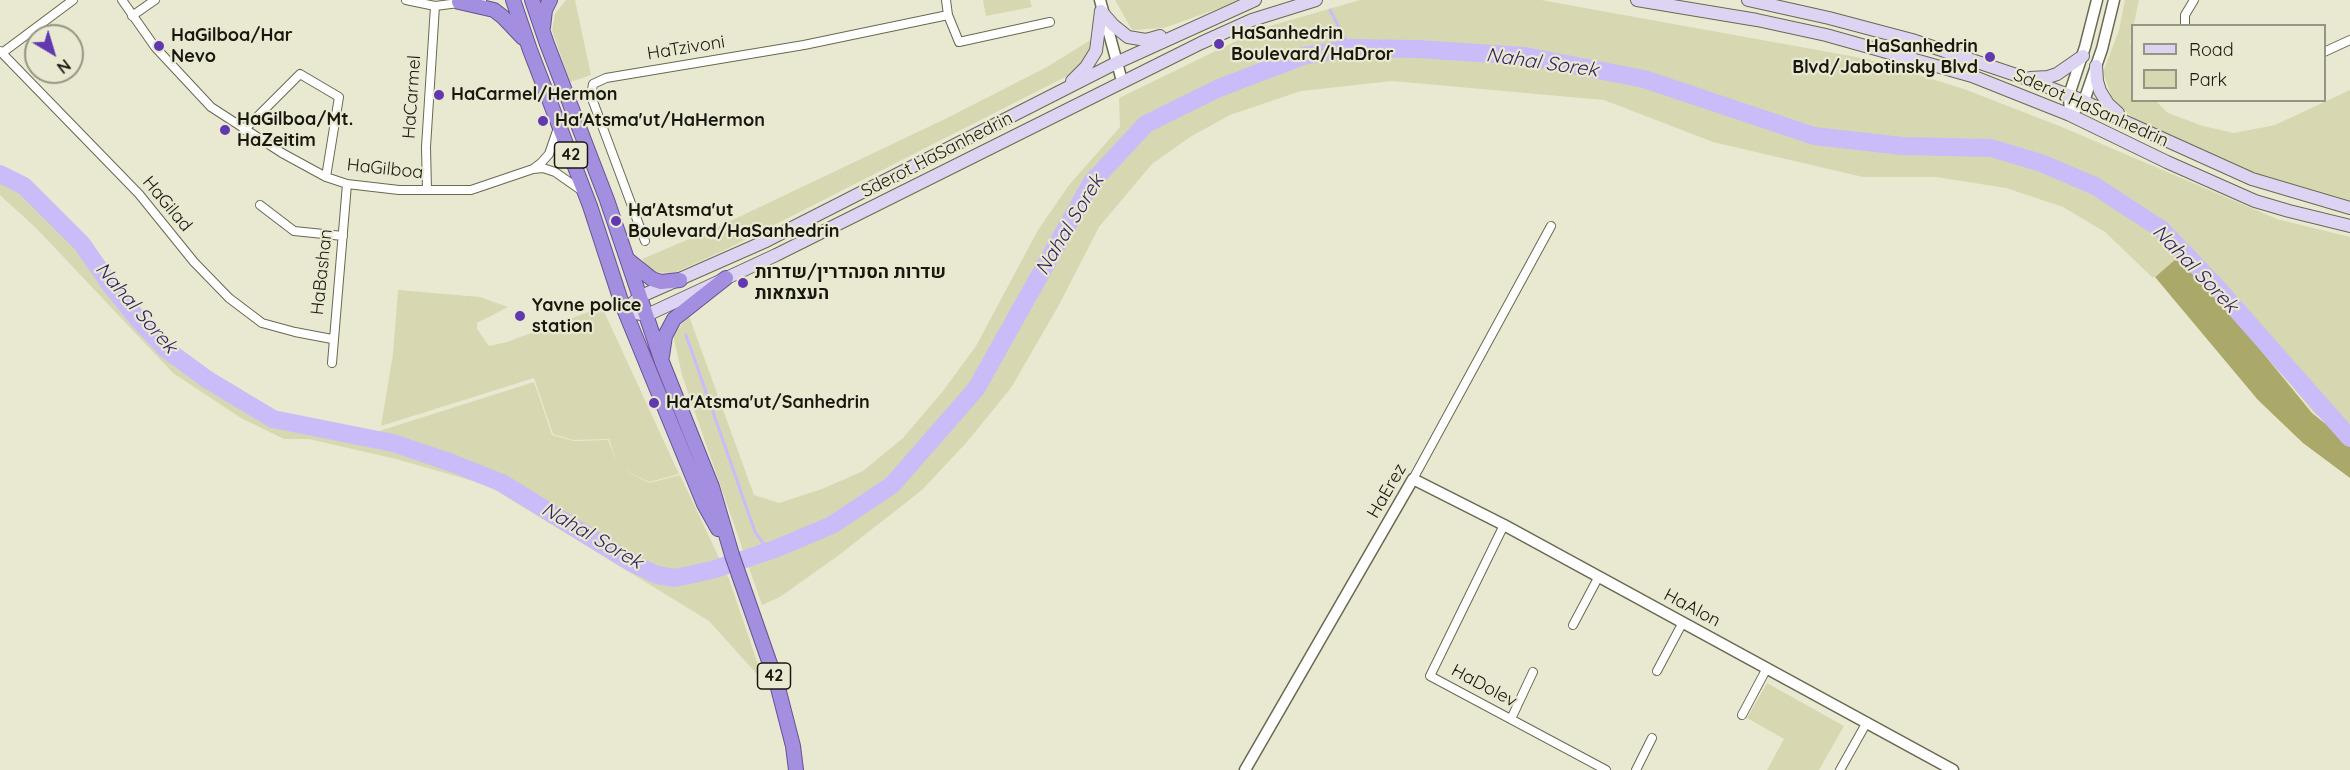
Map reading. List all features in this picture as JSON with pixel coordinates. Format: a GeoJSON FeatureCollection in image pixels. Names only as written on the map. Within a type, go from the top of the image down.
{"type":"FeatureCollection","features":[{"type":"Feature","properties":{"kind":"highway","name":"42"},"geometry":{"type":"LineString","coordinates":[[513,0],[586,194],[625,311],[704,504],[732,555]]}},
{"type":"Feature","properties":{"kind":"highway","name":"42"},"geometry":{"type":"LineString","coordinates":[[532,0],[607,200],[662,362],[712,487],[732,555],[777,684],[793,746],[796,770]]}},
{"type":"Feature","properties":{"kind":"highway"},"geometry":{"type":"LineString","coordinates":[[543,32],[544,10],[549,0]]}},
{"type":"Feature","properties":{"kind":"highway"},"geometry":{"type":"LineString","coordinates":[[459,2],[494,10],[523,38],[533,57]]}},
{"type":"Feature","properties":{"kind":"highway"},"geometry":{"type":"LineString","coordinates":[[625,257],[652,279],[661,282],[680,280]]}},
{"type":"Feature","properties":{"kind":"highway"},"geometry":{"type":"LineString","coordinates":[[662,362],[664,336],[674,319],[726,278]]}},
{"type":"Feature","properties":{"kind":"main road","name":"Sderot HaSanhedrin"},"geometry":{"type":"LineString","coordinates":[[625,311],[639,297],[776,236],[1116,63],[1255,0]]}},
{"type":"Feature","properties":{"kind":"main road","name":"Sderot HaSanhedrin"},"geometry":{"type":"LineString","coordinates":[[647,315],[976,156],[1122,81],[1252,20],[1316,0]]}},
{"type":"Feature","properties":{"kind":"main road","name":"Sderot HaSanhedrin"},"geometry":{"type":"LineString","coordinates":[[1637,0],[1757,20],[1826,35],[1972,76],[2070,115],[2255,201],[2350,226]]}},
{"type":"Feature","properties":{"kind":"main road","name":"Sderot HaSanhedrin"},"geometry":{"type":"LineString","coordinates":[[1748,0],[1912,40],[2019,76],[2084,101],[2252,179],[2350,208]]}},
{"type":"Feature","properties":{"kind":"main road"},"geometry":{"type":"LineString","coordinates":[[1100,5],[1120,33],[1136,39],[1146,40],[1188,29]]}},
{"type":"Feature","properties":{"kind":"main road"},"geometry":{"type":"LineString","coordinates":[[1050,97],[1078,77],[1092,59],[1099,38],[1100,5]]}},
{"type":"Feature","properties":{"kind":"main road"},"geometry":{"type":"LineString","coordinates":[[2019,76],[2048,77],[2067,69],[2083,56]]}},
{"type":"Feature","properties":{"kind":"main road"},"geometry":{"type":"LineString","coordinates":[[2096,66],[2100,91],[2108,104],[2130,124]]}},
{"type":"Feature","properties":{"kind":"main road"},"geometry":{"type":"LineString","coordinates":[[625,311],[647,315]]}},
{"type":"Feature","properties":{"kind":"street"},"geometry":{"type":"LineString","coordinates":[[1,52],[73,0]]}},
{"type":"Feature","properties":{"kind":"street","name":"HaGilboa"},"geometry":{"type":"LineString","coordinates":[[122,0],[155,47],[211,107],[244,130],[326,177],[347,184],[399,190],[471,190],[532,169],[541,163],[549,154],[559,124]]}},
{"type":"Feature","properties":{"kind":"street"},"geometry":{"type":"LineString","coordinates":[[132,16],[155,0]]}},
{"type":"Feature","properties":{"kind":"street"},"geometry":{"type":"LineString","coordinates":[[406,0],[435,6],[482,0]]}},
{"type":"Feature","properties":{"kind":"street"},"geometry":{"type":"LineString","coordinates":[[946,0],[948,15],[959,42],[1050,22]]}},
{"type":"Feature","properties":{"kind":"street"},"geometry":{"type":"LineString","coordinates":[[2070,115],[2069,95],[2083,56],[2097,0]]}},
{"type":"Feature","properties":{"kind":"street"},"geometry":{"type":"LineString","coordinates":[[2070,115],[2084,101],[2114,0]]}},
{"type":"Feature","properties":{"kind":"street"},"geometry":{"type":"LineString","coordinates":[[2185,24],[2186,15],[2194,0]]}},
{"type":"Feature","properties":{"kind":"street"},"geometry":{"type":"LineString","coordinates":[[1100,5],[1122,81]]}},
{"type":"Feature","properties":{"kind":"street","name":"HaCarmel"},"geometry":{"type":"LineString","coordinates":[[427,190],[426,147],[435,6]]}},
{"type":"Feature","properties":{"kind":"street","name":"HaTzivoni"},"geometry":{"type":"LineString","coordinates":[[645,240],[591,96],[593,84],[606,78],[804,45],[948,15]]}},
{"type":"Feature","properties":{"kind":"street"},"geometry":{"type":"LineString","coordinates":[[2326,52],[2350,40]]}},
{"type":"Feature","properties":{"kind":"street","name":"HaGilad"},"geometry":{"type":"LineString","coordinates":[[1,52],[139,194],[194,262],[229,298],[262,323],[333,339]]}},
{"type":"Feature","properties":{"kind":"street"},"geometry":{"type":"LineString","coordinates":[[244,130],[300,74],[339,97],[326,177]]}},
{"type":"Feature","properties":{"kind":"street"},"geometry":{"type":"LineString","coordinates":[[532,169],[550,169],[586,194]]}},
{"type":"Feature","properties":{"kind":"street","name":"HaBashan"},"geometry":{"type":"LineString","coordinates":[[332,363],[347,184]]}},
{"type":"Feature","properties":{"kind":"street"},"geometry":{"type":"LineString","coordinates":[[260,206],[294,231],[343,236]]}},
{"type":"Feature","properties":{"kind":"street","name":"HaErez"},"geometry":{"type":"LineString","coordinates":[[1245,770],[1413,479],[1551,226]]}},
{"type":"Feature","properties":{"kind":"street","name":"HaAlon"},"geometry":{"type":"LineString","coordinates":[[1413,479],[1599,576],[1953,770]]}},
{"type":"Feature","properties":{"kind":"street","name":"HaDolev"},"geometry":{"type":"LineString","coordinates":[[1504,525],[1430,676],[1606,770]]}},
{"type":"Feature","properties":{"kind":"street"},"geometry":{"type":"LineString","coordinates":[[1573,625],[1599,576]]}},
{"type":"Feature","properties":{"kind":"street"},"geometry":{"type":"LineString","coordinates":[[1657,670],[1683,622]]}},
{"type":"Feature","properties":{"kind":"street"},"geometry":{"type":"LineString","coordinates":[[1742,715],[1767,668]]}},
{"type":"Feature","properties":{"kind":"street"},"geometry":{"type":"LineString","coordinates":[[1511,719],[1533,672]]}},
{"type":"Feature","properties":{"kind":"street"},"geometry":{"type":"LineString","coordinates":[[1840,770],[1867,722]]}},
{"type":"Feature","properties":{"kind":"street"},"geometry":{"type":"LineString","coordinates":[[1636,770],[1652,738]]}},
{"type":"Feature","properties":{"kind":"green space"},"geometry":{"type":"Polygon","coordinates":[[[566,0],[575,0],[591,75],[570,82],[552,30],[555,14],[566,0]]]}},
{"type":"Feature","properties":{"kind":"green space"},"geometry":{"type":"Polygon","coordinates":[[[983,0],[1030,0],[1032,7],[986,16],[983,0]]]}},
{"type":"Feature","properties":{"kind":"green space"},"geometry":{"type":"Polygon","coordinates":[[[1115,0],[1242,0],[1164,28],[1132,30],[1115,0]]]}},
{"type":"Feature","properties":{"kind":"green space"},"geometry":{"type":"Polygon","coordinates":[[[1360,0],[1541,0],[1867,59],[1964,89],[2062,127],[2277,219],[2350,237],[2350,429],[2343,436],[2314,413],[2209,286],[2177,259],[2153,278],[2105,232],[2063,207],[2006,188],[1936,177],[1863,177],[1713,142],[1604,100],[1392,81],[1301,91],[1230,115],[1190,137],[1152,164],[1099,227],[1059,305],[1011,388],[966,443],[922,490],[839,555],[780,597],[762,605],[682,375],[673,335],[689,316],[754,495],[779,503],[822,489],[863,471],[903,438],[943,391],[976,346],[1038,230],[1069,185],[1120,127],[1119,98],[1263,28],[1360,0]]]}},
{"type":"Feature","properties":{"kind":"green space"},"geometry":{"type":"Polygon","coordinates":[[[2125,0],[2139,0],[2134,24],[2131,24],[2131,102],[2157,102],[2168,113],[2203,126],[2234,133],[2275,125],[2350,90],[2350,201],[2279,185],[2134,119],[2112,98],[2103,72],[2119,30],[2125,0]]]}},
{"type":"Feature","properties":{"kind":"green space"},"geometry":{"type":"Polygon","coordinates":[[[1092,39],[1094,47],[1079,70],[727,249],[674,273],[651,272],[642,259],[722,225],[945,119],[1047,67],[1092,39]]]}},
{"type":"Feature","properties":{"kind":"green space"},"geometry":{"type":"Polygon","coordinates":[[[0,172],[111,274],[172,346],[201,370],[289,429],[373,433],[534,382],[552,435],[574,441],[608,440],[617,462],[609,439],[573,440],[553,434],[534,378],[381,426],[393,354],[398,290],[480,297],[508,307],[477,323],[477,329],[489,346],[507,342],[602,307],[679,474],[649,482],[619,467],[649,483],[680,475],[729,579],[764,682],[709,621],[487,485],[396,459],[309,439],[284,439],[241,418],[173,373],[37,229],[0,195],[0,172]]]}},
{"type":"Feature","properties":{"kind":"green space"},"geometry":{"type":"Polygon","coordinates":[[[1767,683],[1844,726],[1819,770],[1767,770],[1784,739],[1747,718],[1767,683]]]}},
{"type":"Feature","properties":{"kind":"shaded area"},"geometry":{"type":"Polygon","coordinates":[[[2176,259],[2209,287],[2312,413],[2343,438],[2350,431],[2350,478],[2303,443],[2258,400],[2155,277],[2176,259]]]}},
{"type":"Feature","properties":{"kind":"waterway"},"geometry":{"type":"LineString","coordinates":[[1330,10],[1350,48]]}},
{"type":"Feature","properties":{"kind":"waterway","name":"Nahal Sorek"},"geometry":{"type":"LineString","coordinates":[[0,174],[24,186],[82,244],[109,283],[167,350],[208,380],[273,419],[393,443],[452,463],[502,483],[632,563],[657,575],[675,578],[712,570],[775,549],[832,525],[892,485],[976,389],[1092,182],[1146,124],[1219,88],[1303,56],[1350,48],[1417,49],[1525,56],[1644,79],[1814,136],[1902,146],[1991,148],[2041,163],[2095,186],[2161,229],[2213,283],[2350,438]]}},
{"type":"Feature","properties":{"kind":"waterway"},"geometry":{"type":"LineString","coordinates":[[686,335],[755,532],[766,547],[775,549]]}},
{"type":"Feature","properties":{"kind":"place","name":"HaSanhedrin Boulevard/HaDror"},"geometry":{"type":"Point","coordinates":[1219,44]}},
{"type":"Feature","properties":{"kind":"place","name":"HaGilboa/Har Nevo"},"geometry":{"type":"Point","coordinates":[159,46]}},
{"type":"Feature","properties":{"kind":"place","name":"HaSanhedrin Blvd/Jabotinsky Blvd"},"geometry":{"type":"Point","coordinates":[1990,57]}},
{"type":"Feature","properties":{"kind":"place","name":"HaCarmel/Hermon"},"geometry":{"type":"Point","coordinates":[439,95]}},
{"type":"Feature","properties":{"kind":"place","name":"Ha'Atsma'ut/HaHermon"},"geometry":{"type":"Point","coordinates":[543,121]}},
{"type":"Feature","properties":{"kind":"place","name":"HaGilboa/Mt. HaZeitim"},"geometry":{"type":"Point","coordinates":[225,130]}},
{"type":"Feature","properties":{"kind":"place","name":"Ha'Atsma'ut Boulevard/HaSanhedrin"},"geometry":{"type":"Point","coordinates":[616,221]}},
{"type":"Feature","properties":{"kind":"place","name":"שדרות הסנהדרין/שדרות העצמאות"},"geometry":{"type":"Point","coordinates":[743,283]}},
{"type":"Feature","properties":{"kind":"place","name":"Yavne police station"},"geometry":{"type":"Point","coordinates":[520,316]}},
{"type":"Feature","properties":{"kind":"place","name":"Ha'Atsma'ut/Sanhedrin"},"geometry":{"type":"Point","coordinates":[654,403]}}]}
